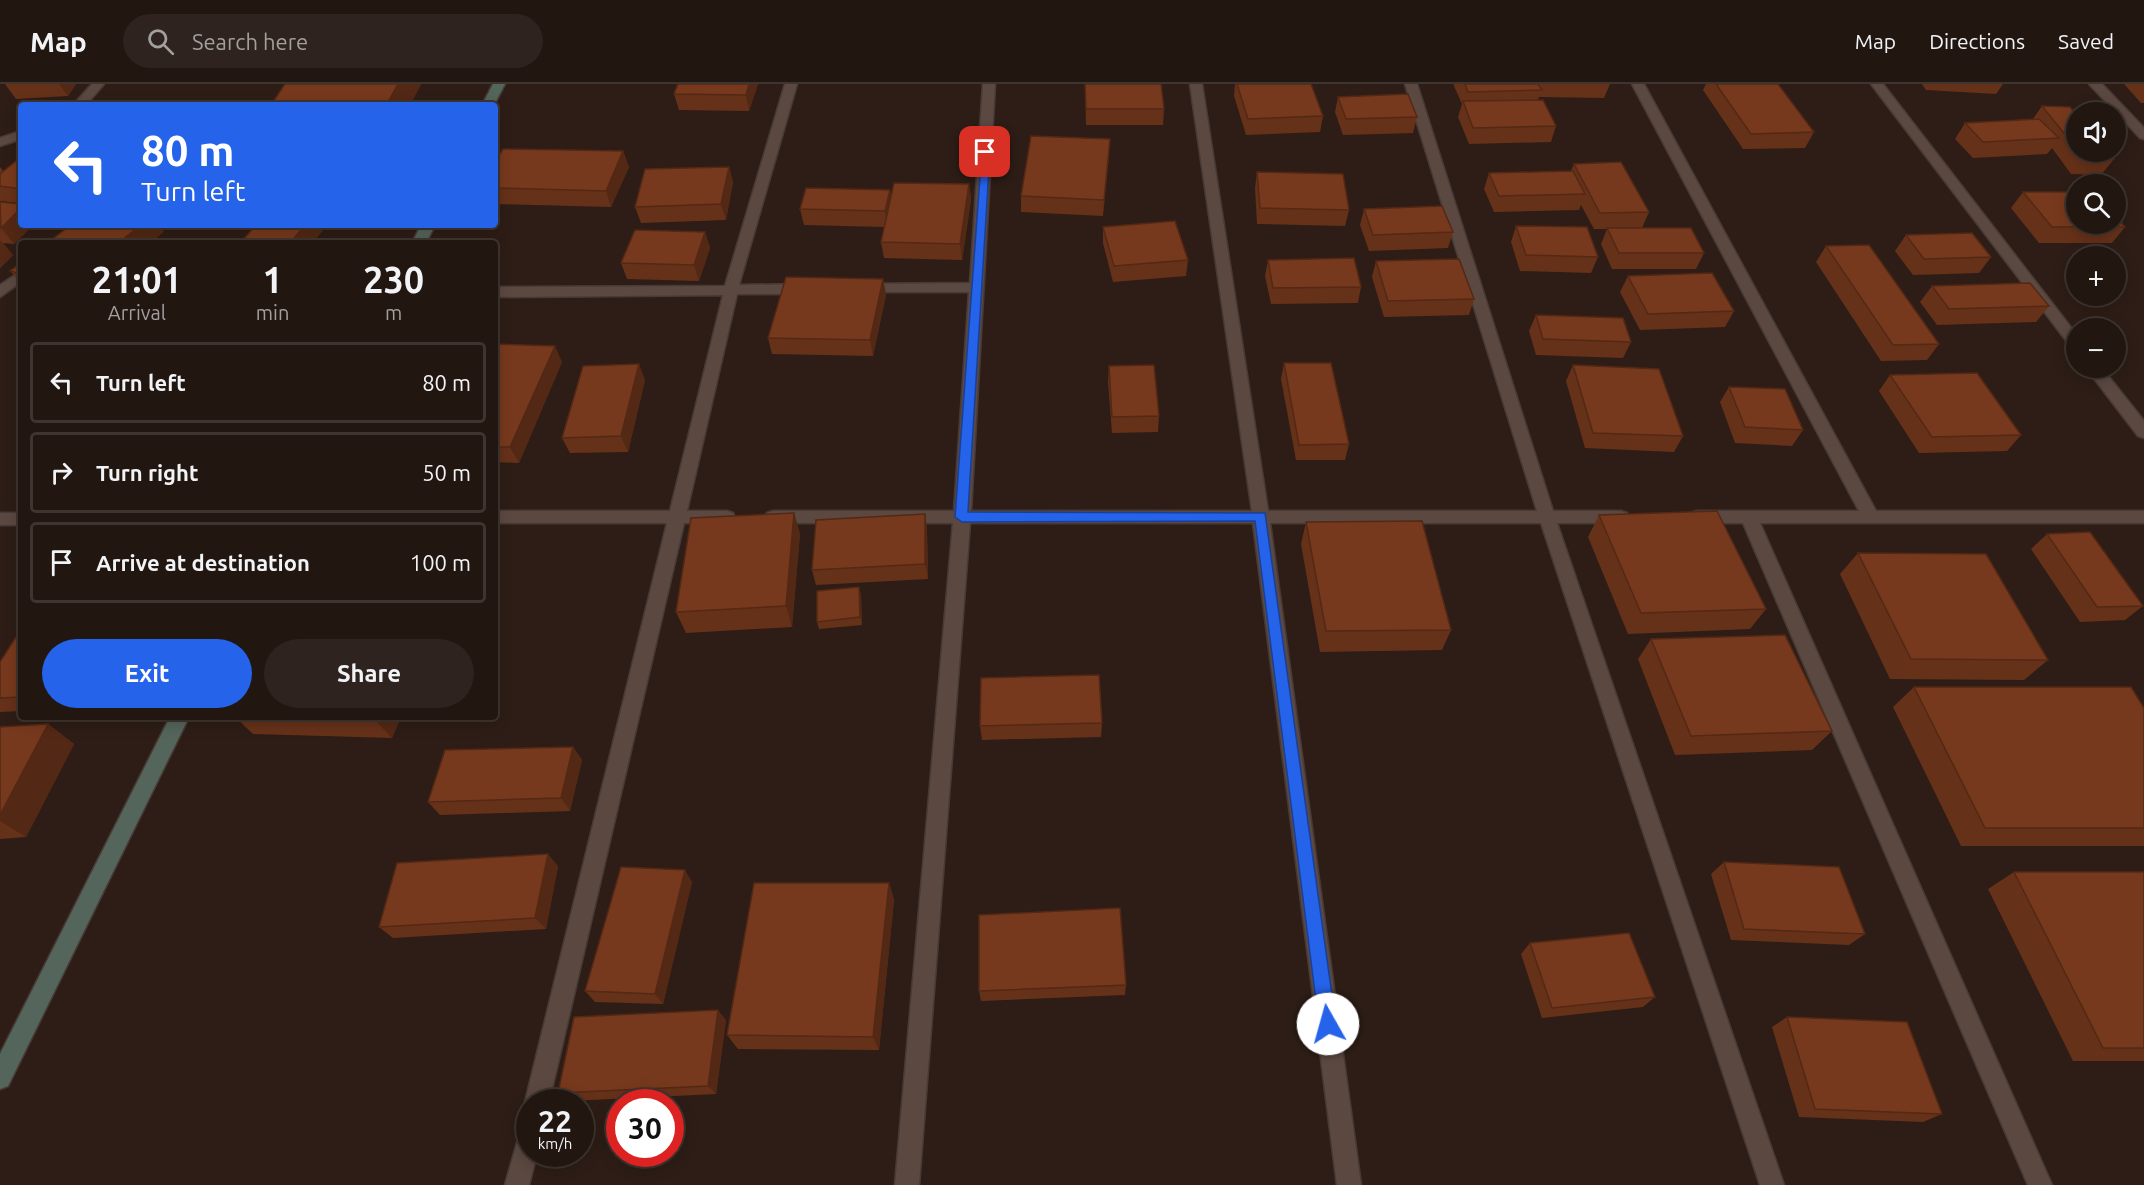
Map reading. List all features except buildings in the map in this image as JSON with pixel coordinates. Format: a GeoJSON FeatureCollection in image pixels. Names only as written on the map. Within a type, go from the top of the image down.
{"type":"FeatureCollection","features":[{"type":"Feature","properties":{"kind":"street"},"geometry":{"type":"LineString","coordinates":[[82,102],[98,84]]}},
{"type":"Feature","properties":{"kind":"street"},"geometry":{"type":"LineString","coordinates":[[490,102],[499,84]]}},
{"type":"Feature","properties":{"kind":"street"},"geometry":{"type":"LineString","coordinates":[[540,1089],[678,518],[730,290],[791,84]]}},
{"type":"Feature","properties":{"kind":"street"},"geometry":{"type":"LineString","coordinates":[[907,1185],[962,517],[989,84]]}},
{"type":"Feature","properties":{"kind":"street"},"geometry":{"type":"LineString","coordinates":[[1196,84],[1261,517],[1349,1185]]}},
{"type":"Feature","properties":{"kind":"street"},"geometry":{"type":"LineString","coordinates":[[1412,84],[1547,517],[1772,1185]]}},
{"type":"Feature","properties":{"kind":"street"},"geometry":{"type":"LineString","coordinates":[[1638,84],[1871,517]]}},
{"type":"Feature","properties":{"kind":"street"},"geometry":{"type":"LineString","coordinates":[[1877,84],[2066,331]]}},
{"type":"Feature","properties":{"kind":"street"},"geometry":{"type":"LineString","coordinates":[[2095,84],[2144,135]]}},
{"type":"Feature","properties":{"kind":"street"},"geometry":{"type":"LineString","coordinates":[[0,142],[18,136]]}},
{"type":"Feature","properties":{"kind":"street"},"geometry":{"type":"LineString","coordinates":[[0,292],[18,277]]}},
{"type":"Feature","properties":{"kind":"street"},"geometry":{"type":"LineString","coordinates":[[848,289],[976,288]]}},
{"type":"Feature","properties":{"kind":"street"},"geometry":{"type":"LineString","coordinates":[[498,292],[824,289]]}},
{"type":"Feature","properties":{"kind":"street"},"geometry":{"type":"LineString","coordinates":[[2102,378],[2144,432]]}},
{"type":"Feature","properties":{"kind":"street"},"geometry":{"type":"LineString","coordinates":[[498,518],[1636,517]]}},
{"type":"Feature","properties":{"kind":"street"},"geometry":{"type":"LineString","coordinates":[[1681,517],[2144,517]]}},
{"type":"Feature","properties":{"kind":"street"},"geometry":{"type":"LineString","coordinates":[[1749,517],[2040,1185]]}},
{"type":"Feature","properties":{"kind":"street"},"geometry":{"type":"LineString","coordinates":[[0,519],[18,519]]}},
{"type":"Feature","properties":{"kind":"street"},"geometry":{"type":"LineString","coordinates":[[0,1078],[179,720]]}},
{"type":"Feature","properties":{"kind":"street"},"geometry":{"type":"LineString","coordinates":[[517,1185],[522,1167]]}},
{"type":"Feature","properties":{"kind":"route"},"geometry":{"type":"LineString","coordinates":[[985,152],[962,517],[1261,517],[1328,1024]]}}]}
